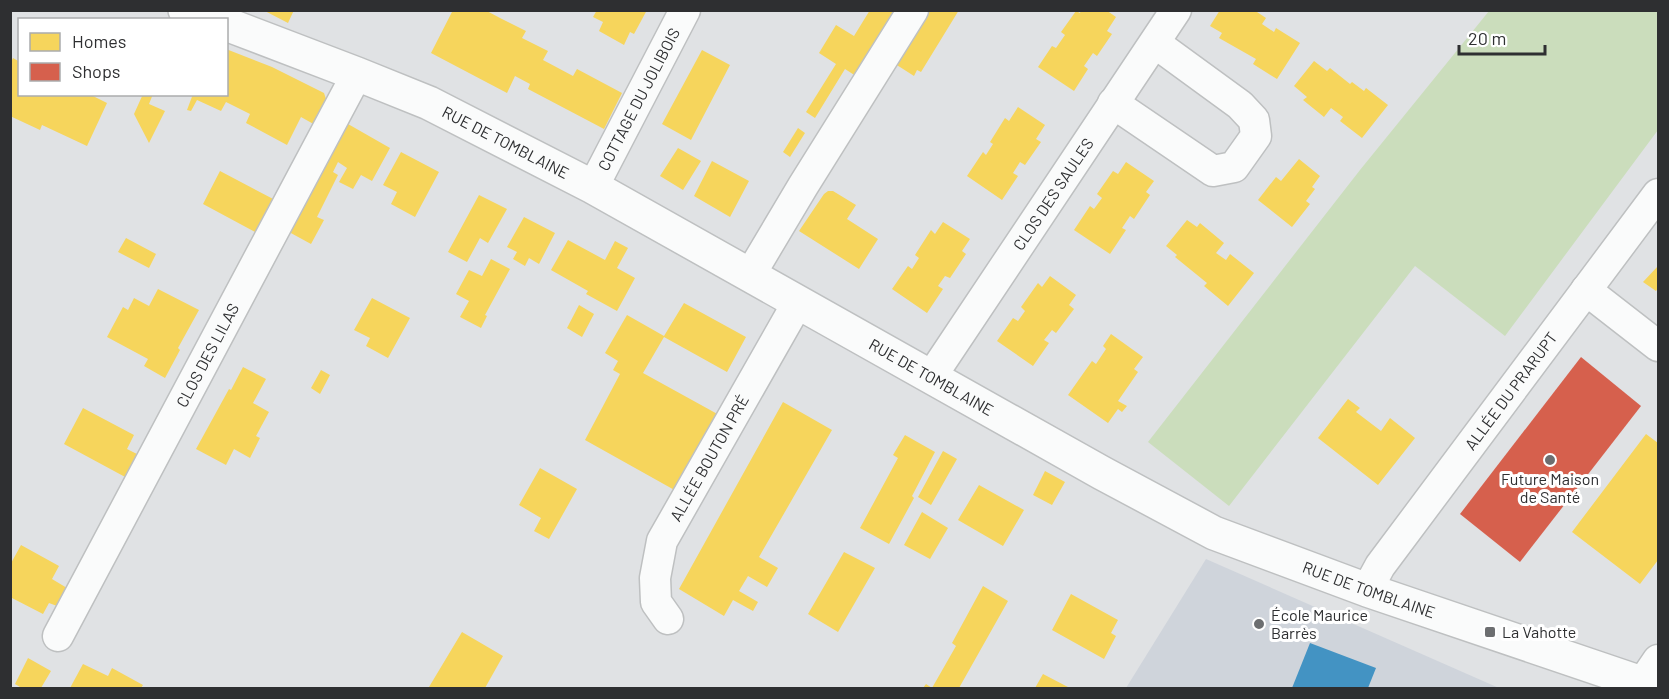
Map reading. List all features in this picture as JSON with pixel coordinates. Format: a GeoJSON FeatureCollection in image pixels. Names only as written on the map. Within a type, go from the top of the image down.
{"type":"FeatureCollection","features":[{"type":"Feature","properties":{"kind":"main road"},"geometry":{"type":"LineString","coordinates":[[185,10],[207,18]]}},
{"type":"Feature","properties":{"kind":"main road","name":"RUE DE TOMBLAINE"},"geometry":{"type":"LineString","coordinates":[[228,25],[429,103],[593,187],[1214,533],[1367,590],[1649,680]]}},
{"type":"Feature","properties":{"kind":"street","name":"COTTAGE DU JOLIBOIS"},"geometry":{"type":"LineString","coordinates":[[593,187],[685,10]]}},
{"type":"Feature","properties":{"kind":"street"},"geometry":{"type":"LineString","coordinates":[[750,275],[913,10]]}},
{"type":"Feature","properties":{"kind":"street","name":"CLOS DES SAULES"},"geometry":{"type":"LineString","coordinates":[[931,376],[1176,10]]}},
{"type":"Feature","properties":{"kind":"street"},"geometry":{"type":"LineString","coordinates":[[1113,104],[1213,171],[1234,167],[1256,136],[1254,120],[1240,105],[1155,43]]}},
{"type":"Feature","properties":{"kind":"street","name":"CLOS DES LILAS"},"geometry":{"type":"LineString","coordinates":[[58,636],[357,74]]}},
{"type":"Feature","properties":{"kind":"street","name":"ALLÉE DU PRARUPT"},"geometry":{"type":"LineString","coordinates":[[1367,590],[1380,566],[1659,194]]}},
{"type":"Feature","properties":{"kind":"street"},"geometry":{"type":"LineString","coordinates":[[1586,290],[1659,346]]}},
{"type":"Feature","properties":{"kind":"street","name":"ALLÉE BOUTON PRÉ"},"geometry":{"type":"LineString","coordinates":[[668,620],[656,602],[657,561],[662,541],[798,302]]}},
{"type":"Feature","properties":{"kind":"shaded area","name":"École Maurice Barrès"},"geometry":{"type":"Polygon","coordinates":[[[1206,559],[1499,688],[1126,688],[1206,559]]]}},
{"type":"Feature","properties":{"kind":"green space"},"geometry":{"type":"Polygon","coordinates":[[[1489,11],[1658,11],[1658,130],[1505,336],[1415,266],[1229,506],[1148,442],[1360,170],[1489,11]]]}},
{"type":"Feature","properties":{"kind":"building: Homes"},"geometry":{"type":"Polygon","coordinates":[[[263,10],[294,10],[288,23],[263,10]]]}},
{"type":"Feature","properties":{"kind":"building: Homes"},"geometry":{"type":"Polygon","coordinates":[[[453,10],[485,10],[526,31],[522,38],[548,51],[543,60],[573,76],[577,69],[622,93],[604,129],[528,89],[530,84],[515,76],[507,93],[431,53],[453,10]]]}},
{"type":"Feature","properties":{"kind":"building: Homes"},"geometry":{"type":"Polygon","coordinates":[[[597,10],[647,10],[634,34],[630,32],[624,45],[599,31],[603,22],[593,17],[597,10]]]}},
{"type":"Feature","properties":{"kind":"building: Homes"},"geometry":{"type":"Polygon","coordinates":[[[870,10],[905,10],[862,80],[845,69],[815,118],[806,112],[836,64],[819,53],[836,25],[854,36],[870,10]]]}},
{"type":"Feature","properties":{"kind":"building: Homes"},"geometry":{"type":"Polygon","coordinates":[[[920,10],[959,10],[921,72],[917,70],[914,76],[889,60],[920,10]]]}},
{"type":"Feature","properties":{"kind":"building: Homes"},"geometry":{"type":"Polygon","coordinates":[[[1081,10],[1106,10],[1116,17],[1107,31],[1112,34],[1097,56],[1093,53],[1084,66],[1088,69],[1074,91],[1038,67],[1052,46],[1056,48],[1065,35],[1061,32],[1076,11],[1080,13],[1081,10]]]}},
{"type":"Feature","properties":{"kind":"building: Homes"},"geometry":{"type":"Polygon","coordinates":[[[1220,10],[1254,10],[1266,18],[1262,24],[1274,32],[1276,28],[1300,43],[1277,79],[1253,64],[1256,59],[1219,38],[1222,33],[1210,26],[1220,10]]]}},
{"type":"Feature","properties":{"kind":"building: Homes"},"geometry":{"type":"Polygon","coordinates":[[[228,50],[272,67],[324,93],[328,105],[317,126],[301,117],[287,145],[246,123],[250,114],[226,102],[221,111],[197,100],[191,111],[187,110],[192,96],[228,96],[228,50]]]}},
{"type":"Feature","properties":{"kind":"building: Homes"},"geometry":{"type":"Polygon","coordinates":[[[702,50],[730,65],[691,140],[662,124],[702,50]]]}},
{"type":"Feature","properties":{"kind":"building: Homes"},"geometry":{"type":"Polygon","coordinates":[[[13,58],[18,61],[18,96],[93,96],[107,103],[87,146],[42,125],[40,130],[10,116],[10,59],[13,58]]]}},
{"type":"Feature","properties":{"kind":"building: Homes"},"geometry":{"type":"Polygon","coordinates":[[[1314,61],[1327,71],[1330,68],[1350,84],[1352,82],[1364,91],[1366,88],[1388,105],[1362,138],[1340,121],[1343,117],[1331,108],[1324,117],[1303,100],[1307,97],[1294,86],[1314,61]]]}},
{"type":"Feature","properties":{"kind":"building: Homes"},"geometry":{"type":"Polygon","coordinates":[[[142,96],[152,96],[149,104],[165,111],[149,143],[134,114],[142,96]]]}},
{"type":"Feature","properties":{"kind":"building: Homes"},"geometry":{"type":"Polygon","coordinates":[[[1018,107],[1045,125],[1036,139],[1041,142],[1025,165],[1020,162],[1013,173],[1018,176],[1002,200],[967,176],[983,152],[986,155],[993,144],[990,142],[1005,118],[1009,121],[1018,107]]]}},
{"type":"Feature","properties":{"kind":"building: Homes"},"geometry":{"type":"Polygon","coordinates":[[[348,124],[390,148],[372,181],[361,175],[353,189],[339,182],[347,168],[338,162],[333,172],[338,175],[317,217],[324,220],[311,244],[289,232],[348,124]]]}},
{"type":"Feature","properties":{"kind":"building: Homes"},"geometry":{"type":"Polygon","coordinates":[[[798,128],[805,133],[790,157],[783,152],[798,128]]]}},
{"type":"Feature","properties":{"kind":"building: Homes"},"geometry":{"type":"Polygon","coordinates":[[[678,148],[701,161],[683,190],[660,176],[678,148]]]}},
{"type":"Feature","properties":{"kind":"building: Homes"},"geometry":{"type":"Polygon","coordinates":[[[401,152],[439,172],[415,217],[391,204],[397,192],[383,185],[401,152]]]}},
{"type":"Feature","properties":{"kind":"building: Homes"},"geometry":{"type":"Polygon","coordinates":[[[1299,159],[1320,176],[1312,187],[1315,189],[1306,201],[1310,204],[1292,227],[1258,200],[1276,177],[1281,181],[1299,159]]]}},
{"type":"Feature","properties":{"kind":"building: Homes"},"geometry":{"type":"Polygon","coordinates":[[[712,161],[749,181],[730,217],[694,196],[712,161]]]}},
{"type":"Feature","properties":{"kind":"building: Homes"},"geometry":{"type":"Polygon","coordinates":[[[1126,162],[1154,181],[1146,192],[1150,195],[1134,219],[1130,216],[1122,228],[1126,230],[1110,254],[1074,230],[1090,206],[1094,209],[1102,198],[1097,194],[1113,171],[1118,174],[1126,162]]]}},
{"type":"Feature","properties":{"kind":"building: Homes"},"geometry":{"type":"Polygon","coordinates":[[[220,171],[277,201],[259,234],[203,204],[220,171]]]}},
{"type":"Feature","properties":{"kind":"building: Homes"},"geometry":{"type":"Polygon","coordinates":[[[828,191],[833,191],[856,205],[847,219],[878,239],[859,269],[799,231],[828,191]]]}},
{"type":"Feature","properties":{"kind":"building: Homes"},"geometry":{"type":"Polygon","coordinates":[[[479,195],[507,209],[488,243],[480,238],[467,262],[448,252],[479,195]]]}},
{"type":"Feature","properties":{"kind":"building: Homes"},"geometry":{"type":"Polygon","coordinates":[[[524,217],[555,233],[539,264],[529,258],[525,266],[513,259],[517,252],[507,247],[524,217]]]}},
{"type":"Feature","properties":{"kind":"building: Homes"},"geometry":{"type":"Polygon","coordinates":[[[1187,220],[1197,227],[1200,223],[1224,243],[1216,253],[1226,260],[1230,254],[1254,273],[1228,306],[1204,286],[1207,283],[1175,257],[1177,255],[1166,246],[1187,220]]]}},
{"type":"Feature","properties":{"kind":"building: Homes"},"geometry":{"type":"Polygon","coordinates":[[[943,222],[970,239],[962,251],[966,254],[950,278],[945,276],[938,286],[943,289],[927,313],[892,289],[908,266],[912,269],[919,258],[915,255],[931,230],[935,234],[943,222]]]}},
{"type":"Feature","properties":{"kind":"building: Homes"},"geometry":{"type":"Polygon","coordinates":[[[126,238],[156,254],[149,268],[118,252],[126,238]]]}},
{"type":"Feature","properties":{"kind":"building: Homes"},"geometry":{"type":"Polygon","coordinates":[[[568,240],[605,260],[615,241],[628,248],[617,268],[635,278],[617,311],[586,294],[588,291],[551,270],[568,240]]]}},
{"type":"Feature","properties":{"kind":"building: Homes"},"geometry":{"type":"Polygon","coordinates":[[[491,259],[510,269],[485,315],[487,316],[481,328],[460,317],[469,301],[456,294],[469,270],[482,276],[491,259]]]}},
{"type":"Feature","properties":{"kind":"building: Homes"},"geometry":{"type":"Polygon","coordinates":[[[1658,266],[1658,288],[1656,291],[1643,282],[1658,266]]]}},
{"type":"Feature","properties":{"kind":"building: Homes"},"geometry":{"type":"Polygon","coordinates":[[[1050,276],[1076,295],[1069,305],[1074,309],[1056,333],[1052,330],[1044,340],[1049,343],[1033,366],[997,341],[1013,318],[1018,321],[1025,311],[1021,307],[1038,283],[1042,287],[1050,276]]]}},
{"type":"Feature","properties":{"kind":"building: Homes"},"geometry":{"type":"Polygon","coordinates":[[[158,289],[199,310],[165,378],[144,366],[148,359],[107,337],[123,307],[128,310],[134,298],[149,306],[158,289]]]}},
{"type":"Feature","properties":{"kind":"building: Homes"},"geometry":{"type":"Polygon","coordinates":[[[372,298],[410,318],[388,358],[366,346],[370,338],[354,330],[372,298]]]}},
{"type":"Feature","properties":{"kind":"building: Homes"},"geometry":{"type":"Polygon","coordinates":[[[684,303],[746,337],[727,372],[664,337],[643,373],[721,416],[678,492],[585,440],[620,374],[613,370],[618,361],[605,353],[627,315],[664,336],[684,303]]]}},
{"type":"Feature","properties":{"kind":"building: Homes"},"geometry":{"type":"Polygon","coordinates":[[[579,305],[594,314],[582,337],[567,328],[579,305]]]}},
{"type":"Feature","properties":{"kind":"building: Homes"},"geometry":{"type":"Polygon","coordinates":[[[1111,334],[1143,357],[1134,369],[1138,372],[1118,401],[1127,406],[1122,412],[1118,409],[1108,423],[1068,395],[1092,361],[1096,364],[1106,349],[1103,346],[1111,334]]]}},
{"type":"Feature","properties":{"kind":"building: Homes"},"geometry":{"type":"Polygon","coordinates":[[[243,367],[266,379],[253,403],[269,412],[256,436],[260,438],[250,458],[234,449],[226,465],[196,449],[243,367]]]}},
{"type":"Feature","properties":{"kind":"building: Homes"},"geometry":{"type":"Polygon","coordinates":[[[321,370],[330,375],[320,394],[311,388],[321,370]]]}},
{"type":"Feature","properties":{"kind":"building: Homes"},"geometry":{"type":"Polygon","coordinates":[[[1348,399],[1360,408],[1356,412],[1381,431],[1390,418],[1415,438],[1378,485],[1318,438],[1348,399]]]}},
{"type":"Feature","properties":{"kind":"building: Homes"},"geometry":{"type":"Polygon","coordinates":[[[783,402],[832,430],[759,557],[778,568],[767,587],[748,576],[739,591],[758,602],[753,611],[733,600],[724,616],[679,589],[783,402]]]}},
{"type":"Feature","properties":{"kind":"building: Homes"},"geometry":{"type":"Polygon","coordinates":[[[83,408],[134,435],[127,449],[139,455],[127,478],[64,444],[83,408]]]}},
{"type":"Feature","properties":{"kind":"building: Homes"},"geometry":{"type":"Polygon","coordinates":[[[1646,434],[1658,443],[1658,560],[1640,584],[1572,532],[1646,434]]]}},
{"type":"Feature","properties":{"kind":"building: Homes"},"geometry":{"type":"Polygon","coordinates":[[[905,435],[935,452],[889,544],[860,528],[898,458],[893,455],[905,435]]]}},
{"type":"Feature","properties":{"kind":"building: Homes"},"geometry":{"type":"Polygon","coordinates":[[[943,451],[957,459],[931,505],[918,497],[943,451]]]}},
{"type":"Feature","properties":{"kind":"building: Homes"},"geometry":{"type":"Polygon","coordinates":[[[540,468],[577,489],[549,539],[534,531],[541,518],[519,505],[540,468]]]}},
{"type":"Feature","properties":{"kind":"building: Homes"},"geometry":{"type":"Polygon","coordinates":[[[1045,471],[1065,482],[1052,505],[1033,495],[1045,471]]]}},
{"type":"Feature","properties":{"kind":"building: Homes"},"geometry":{"type":"Polygon","coordinates":[[[979,485],[1024,510],[1003,546],[958,520],[979,485]]]}},
{"type":"Feature","properties":{"kind":"building: Homes"},"geometry":{"type":"Polygon","coordinates":[[[922,512],[948,528],[930,559],[904,545],[922,512]]]}},
{"type":"Feature","properties":{"kind":"building: Homes"},"geometry":{"type":"Polygon","coordinates":[[[21,545],[59,566],[52,579],[67,588],[57,606],[49,603],[43,614],[10,597],[10,565],[21,545]]]}},
{"type":"Feature","properties":{"kind":"building: Homes"},"geometry":{"type":"Polygon","coordinates":[[[844,552],[875,568],[838,632],[808,614],[844,552]]]}},
{"type":"Feature","properties":{"kind":"building: Homes"},"geometry":{"type":"Polygon","coordinates":[[[983,586],[1008,601],[959,688],[932,688],[956,646],[952,643],[983,586]]]}},
{"type":"Feature","properties":{"kind":"building: Homes"},"geometry":{"type":"Polygon","coordinates":[[[1071,594],[1118,620],[1111,633],[1116,636],[1104,659],[1052,630],[1071,594]]]}},
{"type":"Feature","properties":{"kind":"building: Homes"},"geometry":{"type":"Polygon","coordinates":[[[462,632],[503,656],[485,688],[429,687],[462,632]]]}},
{"type":"Feature","properties":{"kind":"building: Homes"},"geometry":{"type":"Polygon","coordinates":[[[28,658],[51,671],[41,688],[19,688],[15,684],[28,658]]]}},
{"type":"Feature","properties":{"kind":"building: Homes"},"geometry":{"type":"Polygon","coordinates":[[[83,664],[108,676],[112,668],[143,685],[141,688],[70,688],[83,664]]]}},
{"type":"Feature","properties":{"kind":"building: Homes"},"geometry":{"type":"Polygon","coordinates":[[[1043,674],[1066,686],[1070,688],[1035,688],[1043,674]]]}},
{"type":"Feature","properties":{"kind":"building: Shops","name":"Future Maison de Santé"},"geometry":{"type":"Polygon","coordinates":[[[1581,357],[1641,406],[1520,562],[1460,514],[1581,357]]]}},
{"type":"Feature","properties":{"kind":"building: Schools"},"geometry":{"type":"Polygon","coordinates":[[[1310,643],[1376,668],[1368,688],[1292,688],[1310,643]]]}},
{"type":"Feature","properties":{"kind":"place","name":"Future Maison de Santé"},"geometry":{"type":"Point","coordinates":[1550,460]}},
{"type":"Feature","properties":{"kind":"place","name":"École Maurice Barrès"},"geometry":{"type":"Point","coordinates":[1259,624]}},
{"type":"Feature","properties":{"kind":"place","name":"La Vahotte"},"geometry":{"type":"Point","coordinates":[1490,632]}}]}
